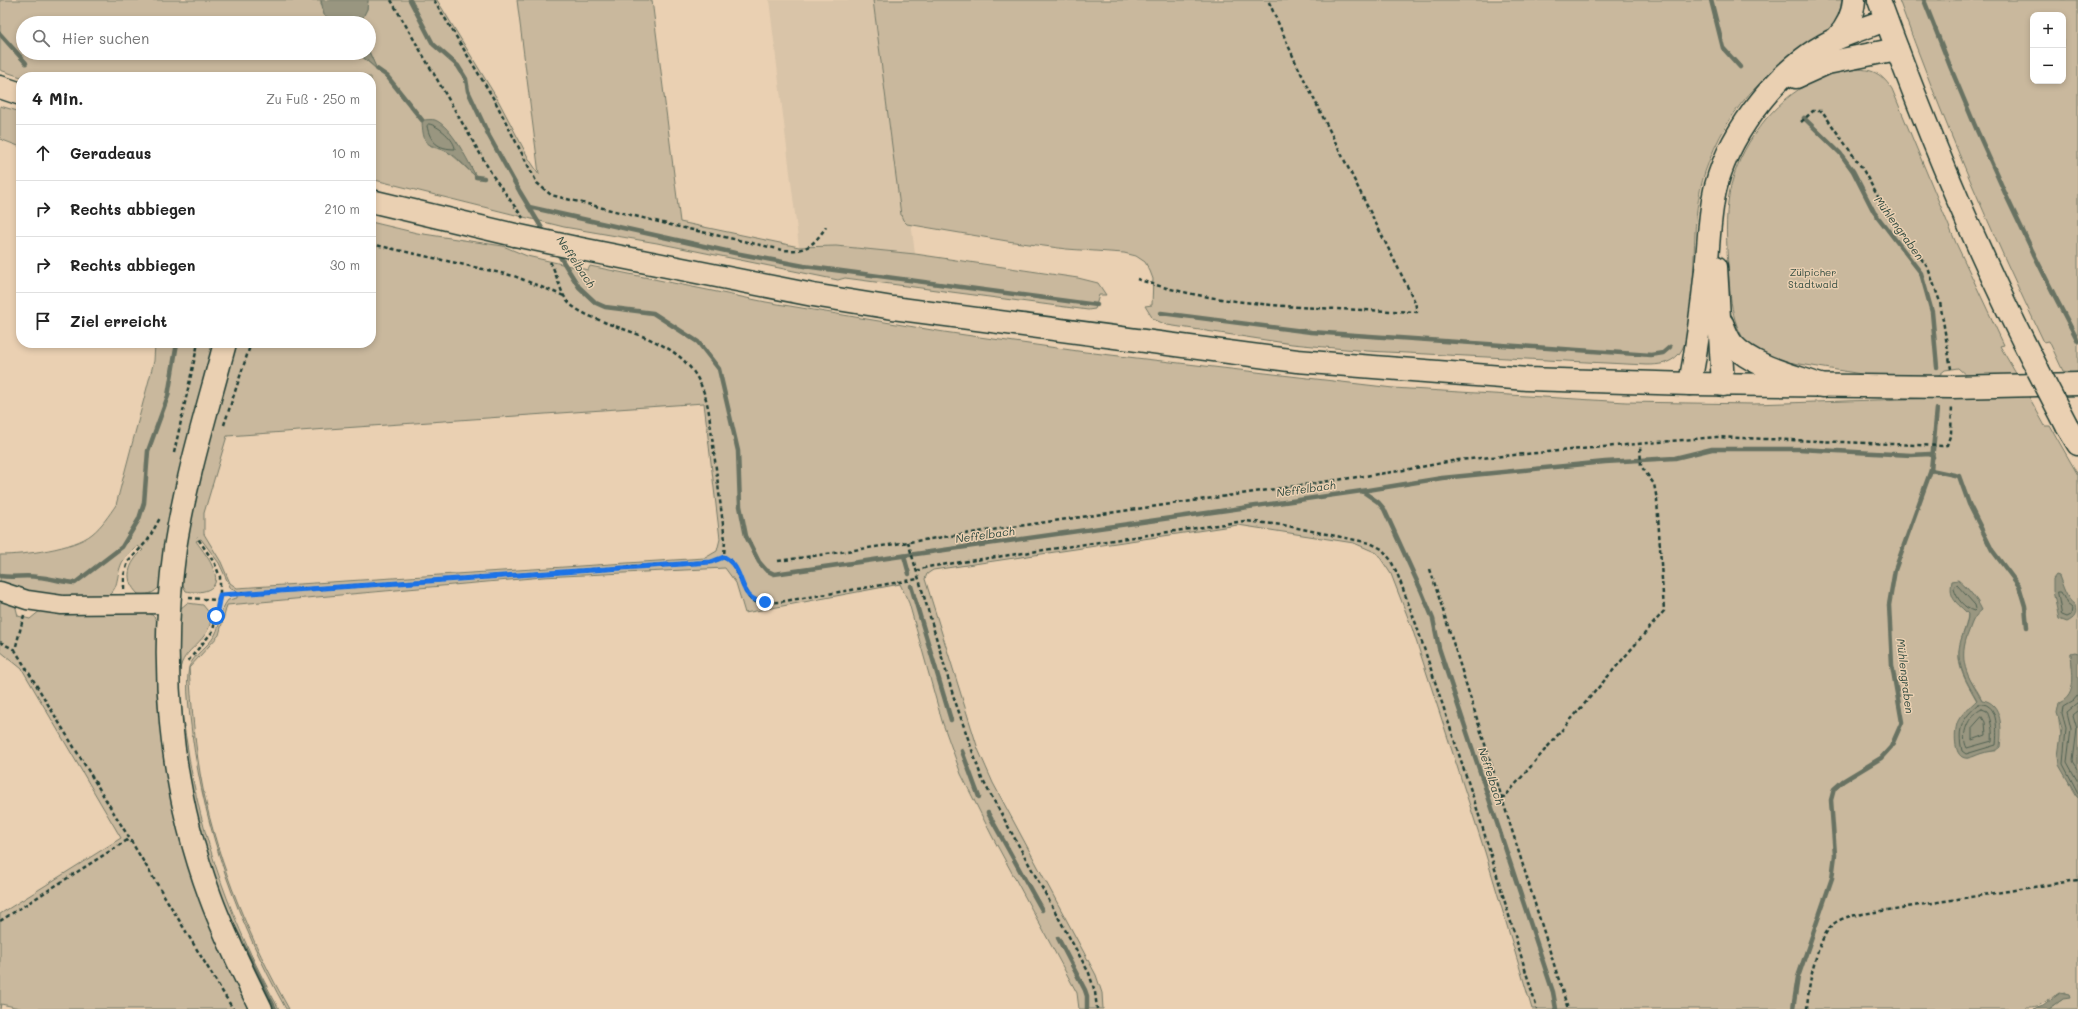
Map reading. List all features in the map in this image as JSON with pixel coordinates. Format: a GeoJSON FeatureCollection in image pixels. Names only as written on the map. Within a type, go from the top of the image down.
{"type":"FeatureCollection","features":[{"type":"Feature","properties":{"kind":"main road"},"geometry":{"type":"LineString","coordinates":[[1837,38],[1846,28],[1852,13],[1854,0]]}},
{"type":"Feature","properties":{"kind":"main road"},"geometry":{"type":"LineString","coordinates":[[1879,0],[1897,49],[1964,213],[2024,343],[2067,426],[2078,444]]}},
{"type":"Feature","properties":{"kind":"main road"},"geometry":{"type":"LineString","coordinates":[[1690,384],[1701,319],[1712,212],[1716,187],[1725,158],[1743,125],[1761,102],[1797,64],[1837,38],[1886,20]]}},
{"type":"Feature","properties":{"kind":"main road"},"geometry":{"type":"LineString","coordinates":[[1761,102],[1797,77],[1818,66],[1838,60],[1897,49]]}},
{"type":"Feature","properties":{"kind":"main road"},"geometry":{"type":"LineString","coordinates":[[0,87],[16,92]]}},
{"type":"Feature","properties":{"kind":"main road"},"geometry":{"type":"LineString","coordinates":[[376,202],[520,228],[576,248],[813,296],[1297,361],[1527,379],[1723,385],[1952,387],[2078,384]]}},
{"type":"Feature","properties":{"kind":"main road"},"geometry":{"type":"LineString","coordinates":[[1712,212],[1721,322],[1723,385]]}},
{"type":"Feature","properties":{"kind":"main road"},"geometry":{"type":"LineString","coordinates":[[1721,322],[1733,346],[1748,358],[1764,366],[1823,386]]}},
{"type":"Feature","properties":{"kind":"main road"},"geometry":{"type":"LineString","coordinates":[[224,348],[186,490],[176,548],[170,600],[168,654],[169,696],[175,754],[182,797],[210,895],[241,969],[262,1009]]}},
{"type":"Feature","properties":{"kind":"street"},"geometry":{"type":"LineString","coordinates":[[0,591],[28,600],[75,605],[124,604],[170,600]]}},
{"type":"Feature","properties":{"kind":"path"},"geometry":{"type":"LineString","coordinates":[[391,0],[493,176],[520,228]]}},
{"type":"Feature","properties":{"kind":"path"},"geometry":{"type":"LineString","coordinates":[[434,0],[495,101],[537,183],[551,195],[675,226],[783,250],[800,250],[808,247],[826,227]]}},
{"type":"Feature","properties":{"kind":"path"},"geometry":{"type":"LineString","coordinates":[[1137,279],[1192,294],[1282,306],[1319,309],[1417,312],[1415,302],[1296,63],[1268,0]]}},
{"type":"Feature","properties":{"kind":"path"},"geometry":{"type":"LineString","coordinates":[[1800,122],[1812,111],[1822,111],[1850,150],[1892,220],[1928,268],[1940,302],[1948,352]]}},
{"type":"Feature","properties":{"kind":"path"},"geometry":{"type":"LineString","coordinates":[[376,245],[514,276],[564,296]]}},
{"type":"Feature","properties":{"kind":"path"},"geometry":{"type":"LineString","coordinates":[[548,260],[564,296],[571,305],[586,314],[660,342],[681,357],[698,380],[707,401],[709,413],[725,540],[724,557]]}},
{"type":"Feature","properties":{"kind":"path"},"geometry":{"type":"LineString","coordinates":[[174,457],[197,348]]}},
{"type":"Feature","properties":{"kind":"path"},"geometry":{"type":"LineString","coordinates":[[223,426],[249,348]]}},
{"type":"Feature","properties":{"kind":"path"},"geometry":{"type":"LineString","coordinates":[[778,561],[1399,471],[1458,460],[1716,438],[1942,446],[1947,445],[1950,439],[1952,387]]}},
{"type":"Feature","properties":{"kind":"path"},"geometry":{"type":"LineString","coordinates":[[1502,800],[1664,611],[1657,500],[1654,484],[1641,466],[1640,444]]}},
{"type":"Feature","properties":{"kind":"path"},"geometry":{"type":"LineString","coordinates":[[124,604],[124,575],[128,562],[151,535],[161,512]]}},
{"type":"Feature","properties":{"kind":"path"},"geometry":{"type":"LineString","coordinates":[[916,571],[927,567],[1245,521],[1283,525],[1370,542],[1382,549],[1397,574],[1416,624],[1479,816],[1537,1009]]}},
{"type":"Feature","properties":{"kind":"path"},"geometry":{"type":"LineString","coordinates":[[186,664],[213,631],[220,595],[220,577],[215,564],[202,546],[196,534]]}},
{"type":"Feature","properties":{"kind":"path"},"geometry":{"type":"LineString","coordinates":[[908,542],[953,696],[980,773],[1089,973],[1095,992],[1097,1009]]}},
{"type":"Feature","properties":{"kind":"path"},"geometry":{"type":"LineString","coordinates":[[724,557],[736,567],[748,597],[755,602],[778,602],[918,579]]}},
{"type":"Feature","properties":{"kind":"path"},"geometry":{"type":"LineString","coordinates":[[220,595],[711,562],[724,557]]}},
{"type":"Feature","properties":{"kind":"path"},"geometry":{"type":"LineString","coordinates":[[1430,569],[1568,1009]]}},
{"type":"Feature","properties":{"kind":"path"},"geometry":{"type":"LineString","coordinates":[[15,650],[28,600]]}},
{"type":"Feature","properties":{"kind":"path"},"geometry":{"type":"LineString","coordinates":[[170,600],[219,600]]}},
{"type":"Feature","properties":{"kind":"path"},"geometry":{"type":"LineString","coordinates":[[0,642],[15,650],[233,1009]]}},
{"type":"Feature","properties":{"kind":"path"},"geometry":{"type":"LineString","coordinates":[[0,921],[130,840]]}},
{"type":"Feature","properties":{"kind":"path"},"geometry":{"type":"LineString","coordinates":[[1807,1009],[1810,983],[1823,940],[1832,926],[1841,920],[1850,916],[2078,880]]}},
{"type":"Feature","properties":{"kind":"shaded area"},"geometry":{"type":"Polygon","coordinates":[[[769,0],[883,0],[915,254],[836,246],[799,247],[769,0]]]}},
{"type":"Feature","properties":{"kind":"green space"},"geometry":{"type":"Polygon","coordinates":[[[0,0],[321,0],[321,4],[331,16],[16,16],[16,60],[366,60],[376,69],[372,60],[376,60],[376,16],[364,16],[367,9],[368,0],[437,0],[498,100],[529,159],[539,174],[517,0],[652,0],[680,222],[799,247],[836,246],[915,254],[1078,278],[1098,283],[1106,295],[1099,295],[1095,309],[1088,310],[845,278],[838,280],[657,243],[564,227],[376,180],[376,72],[16,72],[16,75],[0,70],[0,0]],[[423,127],[425,136],[430,145],[452,155],[476,176],[456,141],[444,127],[423,127]]]}},
{"type":"Feature","properties":{"kind":"green space"},"geometry":{"type":"Polygon","coordinates":[[[873,0],[1842,0],[1837,21],[1831,31],[1776,70],[1749,94],[1733,115],[1714,148],[1700,189],[1697,207],[1692,298],[1689,326],[1685,341],[1682,350],[1672,360],[1660,364],[1646,365],[1367,351],[1292,344],[1167,325],[1153,319],[1145,306],[1152,305],[1153,279],[1145,262],[1136,256],[1124,253],[1066,249],[1007,241],[907,224],[901,215],[873,0]]]}},
{"type":"Feature","properties":{"kind":"green space"},"geometry":{"type":"Polygon","coordinates":[[[1899,0],[2078,0],[2078,374],[2063,371],[2049,341],[2044,342],[2004,258],[1932,87],[1899,0]]]}},
{"type":"Feature","properties":{"kind":"green space","name":"Zülpicher Stadtwald"},"geometry":{"type":"Polygon","coordinates":[[[1848,69],[1868,70],[1878,74],[1892,89],[1956,243],[2004,345],[2000,346],[2018,377],[1968,377],[1958,368],[1945,370],[1939,375],[1932,377],[1880,377],[1769,359],[1758,353],[1742,336],[1737,326],[1731,303],[1727,240],[1728,202],[1731,185],[1737,168],[1744,151],[1765,120],[1791,95],[1811,82],[1848,69]]]}},
{"type":"Feature","properties":{"kind":"green space"},"geometry":{"type":"Polygon","coordinates":[[[0,106],[16,111],[16,145],[0,139],[0,106]]]}},
{"type":"Feature","properties":{"kind":"green space"},"geometry":{"type":"Polygon","coordinates":[[[376,223],[417,233],[503,246],[527,256],[588,270],[590,266],[766,302],[944,332],[1085,352],[1393,388],[1626,402],[1754,404],[2028,395],[2045,426],[2050,426],[2078,475],[2078,653],[2071,653],[2072,666],[2077,672],[2077,689],[2071,698],[2063,702],[2059,721],[2066,772],[2073,791],[2078,798],[2078,1009],[2049,1009],[2063,999],[2065,993],[2055,996],[2038,1006],[2027,1007],[2024,1009],[1532,1009],[1485,852],[1412,628],[1391,574],[1377,553],[1354,543],[1238,525],[933,570],[927,574],[925,579],[978,749],[993,783],[1096,975],[1102,993],[1103,1009],[1079,1009],[1077,993],[992,836],[961,774],[942,721],[909,603],[900,584],[745,613],[736,583],[725,568],[543,577],[227,605],[219,635],[189,668],[198,759],[210,818],[227,874],[237,902],[261,956],[289,1009],[286,1009],[253,943],[226,876],[205,806],[189,709],[188,675],[189,667],[191,662],[215,635],[219,626],[221,613],[225,605],[228,600],[237,598],[237,591],[231,589],[219,563],[201,539],[196,541],[213,567],[216,578],[215,583],[208,590],[197,592],[186,591],[180,580],[183,541],[230,348],[376,348],[376,223]],[[704,403],[227,436],[204,513],[204,534],[221,562],[230,583],[237,588],[705,558],[717,551],[720,539],[704,403]],[[1965,586],[1964,609],[1968,614],[1959,651],[1959,663],[1965,680],[1977,701],[1961,718],[1958,723],[1956,735],[1958,752],[1967,758],[1987,751],[1996,751],[1984,706],[1967,675],[1962,659],[1964,644],[1978,602],[1965,586]]]}},
{"type":"Feature","properties":{"kind":"green space"},"geometry":{"type":"Polygon","coordinates":[[[155,348],[217,348],[163,581],[155,591],[146,594],[138,594],[133,588],[130,583],[129,572],[134,561],[143,550],[138,546],[124,560],[119,571],[115,588],[103,599],[41,595],[0,583],[0,555],[22,554],[73,544],[84,539],[99,528],[116,505],[154,361],[155,348]]]}},
{"type":"Feature","properties":{"kind":"green space"},"geometry":{"type":"Polygon","coordinates":[[[0,598],[15,604],[18,616],[30,619],[41,610],[147,612],[155,618],[159,628],[162,714],[252,1009],[24,1009],[1,1004],[0,1009],[0,914],[121,838],[22,669],[0,651],[0,598]]]}},
{"type":"Feature","properties":{"kind":"green space"},"geometry":{"type":"Polygon","coordinates":[[[187,603],[203,605],[211,615],[207,632],[185,656],[180,671],[183,717],[200,813],[221,881],[233,913],[262,978],[279,1009],[270,1009],[218,896],[188,787],[177,691],[180,609],[187,603]]]}},
{"type":"Feature","properties":{"kind":"water"},"geometry":{"type":"Polygon","coordinates":[[[321,0],[368,0],[367,9],[364,16],[324,15],[321,0]]]}},
{"type":"Feature","properties":{"kind":"water"},"geometry":{"type":"Polygon","coordinates":[[[366,60],[373,60],[377,69],[366,60]]]}},
{"type":"Feature","properties":{"kind":"water"},"geometry":{"type":"Polygon","coordinates":[[[422,120],[435,120],[447,129],[459,145],[476,177],[454,156],[426,142],[422,120]]]}},
{"type":"Feature","properties":{"kind":"water"},"geometry":{"type":"Polygon","coordinates":[[[2056,575],[2059,576],[2067,596],[2075,605],[2075,616],[2067,622],[2059,619],[2053,591],[2053,579],[2056,575]]]}},
{"type":"Feature","properties":{"kind":"water"},"geometry":{"type":"Polygon","coordinates":[[[1958,580],[1972,594],[1982,610],[1974,619],[1965,641],[1965,667],[1982,700],[1989,702],[1994,706],[2000,718],[2001,726],[2000,747],[1998,749],[1967,758],[1961,756],[1956,748],[1956,730],[1960,718],[1977,700],[1963,674],[1959,659],[1960,644],[1968,614],[1957,604],[1951,593],[1952,581],[1958,580]]]}},
{"type":"Feature","properties":{"kind":"water"},"geometry":{"type":"Polygon","coordinates":[[[2071,653],[2078,653],[2078,798],[2059,765],[2058,756],[2062,728],[2057,713],[2059,703],[2069,695],[2071,689],[2073,676],[2071,653]]]}},
{"type":"Feature","properties":{"kind":"water"},"geometry":{"type":"Polygon","coordinates":[[[2060,993],[2069,995],[2070,998],[2063,999],[2049,1009],[2034,1009],[2043,1006],[2060,993]]]}},
{"type":"Feature","properties":{"kind":"waterway","name":"Neffelbach"},"geometry":{"type":"LineString","coordinates":[[410,0],[433,44],[458,66],[466,79],[468,91],[489,136],[546,235]]}},
{"type":"Feature","properties":{"kind":"waterway","name":"Mühlengraben"},"geometry":{"type":"LineString","coordinates":[[1711,0],[1723,48],[1740,67]]}},
{"type":"Feature","properties":{"kind":"waterway"},"geometry":{"type":"LineString","coordinates":[[1924,0],[1958,87],[1996,173],[2015,215],[2078,341]]}},
{"type":"Feature","properties":{"kind":"waterway"},"geometry":{"type":"LineString","coordinates":[[0,34],[16,52]]}},
{"type":"Feature","properties":{"kind":"waterway"},"geometry":{"type":"LineString","coordinates":[[23,60],[26,63]]}},
{"type":"Feature","properties":{"kind":"waterway"},"geometry":{"type":"LineString","coordinates":[[377,69],[387,76],[422,120]]}},
{"type":"Feature","properties":{"kind":"waterway","name":"Mühlengraben"},"geometry":{"type":"LineString","coordinates":[[1804,118],[1840,153],[1853,171],[1874,212],[1921,273],[1932,312],[1937,367]]}},
{"type":"Feature","properties":{"kind":"waterway"},"geometry":{"type":"LineString","coordinates":[[476,177],[484,178]]}},
{"type":"Feature","properties":{"kind":"waterway"},"geometry":{"type":"LineString","coordinates":[[529,207],[735,253],[804,266],[1097,305]]}},
{"type":"Feature","properties":{"kind":"waterway","name":"Neffelbach"},"geometry":{"type":"LineString","coordinates":[[557,252],[579,287],[596,303],[605,307],[653,313],[698,342],[719,369],[738,451],[740,506],[746,536],[759,562],[766,570],[774,574],[1362,491],[1378,502],[1384,509],[1433,619],[1439,648],[1553,992],[1556,1009]]}},
{"type":"Feature","properties":{"kind":"waterway"},"geometry":{"type":"LineString","coordinates":[[1161,313],[1311,332],[1651,355],[1663,353],[1670,347]]}},
{"type":"Feature","properties":{"kind":"waterway"},"geometry":{"type":"LineString","coordinates":[[0,576],[33,576],[75,583],[122,547],[139,519],[144,503],[148,451],[168,396],[176,348]]}},
{"type":"Feature","properties":{"kind":"waterway","name":"Mühlengraben"},"geometry":{"type":"LineString","coordinates":[[1793,1009],[1798,977],[1832,878],[1835,855],[1831,800],[1834,789],[1843,781],[1881,758],[1891,747],[1902,722],[1892,665],[1889,605],[1895,570],[1931,470],[1937,409]]}},
{"type":"Feature","properties":{"kind":"waterway"},"geometry":{"type":"LineString","coordinates":[[1362,491],[1442,478],[1605,462],[1675,458],[1712,449],[1799,449],[1911,455],[1930,454],[1933,457]]}},
{"type":"Feature","properties":{"kind":"waterway"},"geometry":{"type":"LineString","coordinates":[[1931,470],[1959,476],[1969,504],[1992,550],[2019,586],[2025,606],[2027,627]]}},
{"type":"Feature","properties":{"kind":"waterway"},"geometry":{"type":"LineString","coordinates":[[904,556],[909,574]]}},
{"type":"Feature","properties":{"kind":"waterway"},"geometry":{"type":"LineString","coordinates":[[911,586],[951,720]]}},
{"type":"Feature","properties":{"kind":"waterway"},"geometry":{"type":"LineString","coordinates":[[962,751],[979,797]]}},
{"type":"Feature","properties":{"kind":"waterway"},"geometry":{"type":"LineString","coordinates":[[988,813],[1042,910]]}},
{"type":"Feature","properties":{"kind":"waterway"},"geometry":{"type":"LineString","coordinates":[[234,927],[275,1009]]}},
{"type":"Feature","properties":{"kind":"waterway"},"geometry":{"type":"LineString","coordinates":[[1058,938],[1085,990],[1087,996],[1087,1009]]}},
{"type":"Feature","properties":{"kind":"route"},"geometry":{"type":"LineString","coordinates":[[216,616],[220,595],[711,562],[724,557],[730,560],[736,567],[748,597],[755,602],[765,602]]}}]}
